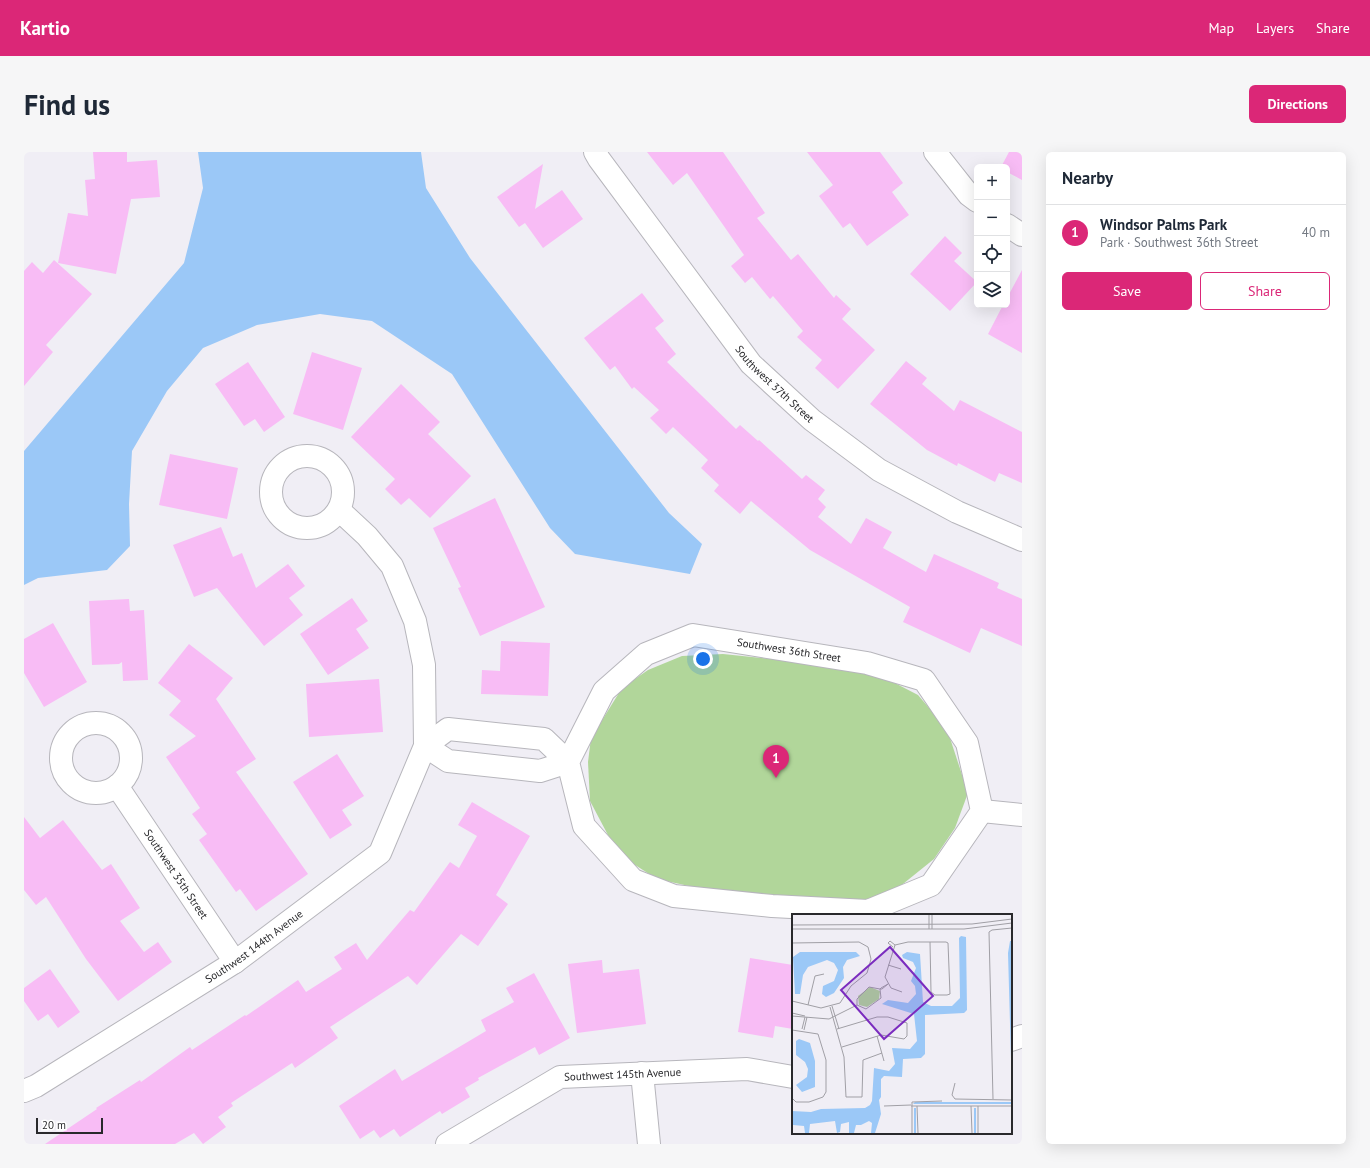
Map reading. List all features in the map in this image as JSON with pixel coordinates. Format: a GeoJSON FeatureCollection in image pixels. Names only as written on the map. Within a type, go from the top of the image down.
{"type":"FeatureCollection","features":[{"type":"Feature","properties":{"kind":"street","name":"Southwest 37th Street"},"geometry":{"type":"LineString","coordinates":[[595,152],[751,364],[812,420],[879,470],[957,512],[1022,540]]}},
{"type":"Feature","properties":{"kind":"street"},"geometry":{"type":"LineString","coordinates":[[935,152],[969,194],[976,200]]}},
{"type":"Feature","properties":{"kind":"street"},"geometry":{"type":"LineString","coordinates":[[1010,228],[1022,235]]}},
{"type":"Feature","properties":{"kind":"street"},"geometry":{"type":"LineString","coordinates":[[339,510],[367,536],[392,566],[415,621],[424,664],[424,746]]}},
{"type":"Feature","properties":{"kind":"street","name":"Southwest 36th Street"},"geometry":{"type":"LineString","coordinates":[[568,762],[604,691],[646,654],[693,635],[867,663],[924,680],[967,743],[982,811]]}},
{"type":"Feature","properties":{"kind":"street"},"geometry":{"type":"LineString","coordinates":[[424,746],[448,729],[544,739],[568,762],[584,826],[633,880],[674,896],[772,906],[868,911],[931,885],[982,811],[1022,815]]}},
{"type":"Feature","properties":{"kind":"street"},"geometry":{"type":"LineString","coordinates":[[424,746],[448,761],[540,771],[568,762]]}},
{"type":"Feature","properties":{"kind":"street","name":"Southwest 144th Avenue"},"geometry":{"type":"LineString","coordinates":[[24,1091],[36,1086],[235,962],[380,852],[424,746]]}},
{"type":"Feature","properties":{"kind":"street","name":"Southwest 35th Street"},"geometry":{"type":"LineString","coordinates":[[117,786],[235,962]]}},
{"type":"Feature","properties":{"kind":"street"},"geometry":{"type":"LineString","coordinates":[[1012,1040],[1022,1036]]}},
{"type":"Feature","properties":{"kind":"street","name":"Southwest 145th Avenue"},"geometry":{"type":"LineString","coordinates":[[447,1144],[560,1077],[747,1069],[792,1076]]}},
{"type":"Feature","properties":{"kind":"street"},"geometry":{"type":"LineString","coordinates":[[642,1073],[649,1144]]}},
{"type":"Feature","properties":{"kind":"green space"},"geometry":{"type":"Polygon","coordinates":[[[723,654],[802,662],[857,670],[889,680],[918,695],[947,729],[968,793],[955,828],[934,859],[888,896],[849,903],[721,893],[657,879],[618,854],[590,801],[588,762],[591,738],[622,688],[648,670],[682,656],[723,654]]]}},
{"type":"Feature","properties":{"kind":"water"},"geometry":{"type":"Polygon","coordinates":[[[198,152],[421,152],[426,188],[470,258],[669,513],[702,544],[690,574],[575,554],[550,528],[452,374],[372,321],[320,314],[257,325],[203,348],[167,391],[132,451],[129,504],[130,546],[107,570],[38,578],[24,585],[24,451],[184,263],[203,188],[198,152]]]}},
{"type":"Feature","properties":{"kind":"building"},"geometry":{"type":"Polygon","coordinates":[[[93,152],[127,152],[127,162],[157,160],[160,197],[131,199],[116,274],[58,263],[68,213],[88,216],[85,180],[95,179],[93,152]]]}},
{"type":"Feature","properties":{"kind":"building"},"geometry":{"type":"Polygon","coordinates":[[[647,152],[723,152],[765,213],[757,218],[791,260],[798,254],[834,298],[836,295],[851,309],[842,319],[875,350],[838,389],[815,368],[822,360],[797,337],[803,331],[773,296],[770,299],[752,277],[745,283],[731,266],[744,255],[687,173],[673,185],[647,152]]]}},
{"type":"Feature","properties":{"kind":"building"},"geometry":{"type":"Polygon","coordinates":[[[807,152],[880,152],[903,183],[892,192],[909,215],[867,246],[850,223],[843,228],[819,196],[833,185],[807,152]]]}},
{"type":"Feature","properties":{"kind":"building"},"geometry":{"type":"Polygon","coordinates":[[[1009,152],[1022,152],[1022,180],[1010,174],[1010,164],[1003,164],[1009,152]]]}},
{"type":"Feature","properties":{"kind":"building"},"geometry":{"type":"Polygon","coordinates":[[[543,164],[535,209],[562,190],[583,219],[543,248],[525,223],[519,227],[497,197],[543,164]]]}},
{"type":"Feature","properties":{"kind":"building"},"geometry":{"type":"Polygon","coordinates":[[[945,236],[962,253],[954,261],[974,279],[974,285],[950,311],[910,274],[945,236]]]}},
{"type":"Feature","properties":{"kind":"building"},"geometry":{"type":"Polygon","coordinates":[[[54,260],[92,294],[46,345],[53,352],[24,386],[24,271],[32,262],[43,273],[54,260]]]}},
{"type":"Feature","properties":{"kind":"building"},"geometry":{"type":"Polygon","coordinates":[[[1022,270],[1022,353],[988,334],[1001,308],[1010,308],[1010,292],[1022,270]]]}},
{"type":"Feature","properties":{"kind":"building"},"geometry":{"type":"Polygon","coordinates":[[[642,293],[664,321],[655,328],[676,354],[667,362],[736,429],[740,425],[802,479],[806,475],[825,490],[818,499],[826,507],[818,517],[851,544],[866,518],[892,532],[883,548],[926,572],[934,554],[999,583],[997,588],[1022,599],[1022,646],[981,628],[970,653],[903,622],[910,607],[810,550],[751,501],[740,514],[714,491],[719,485],[701,468],[708,460],[673,427],[666,434],[650,418],[659,410],[634,387],[632,389],[615,366],[610,370],[584,338],[642,293]]]}},
{"type":"Feature","properties":{"kind":"building"},"geometry":{"type":"Polygon","coordinates":[[[312,352],[362,368],[343,430],[293,414],[312,352]]]}},
{"type":"Feature","properties":{"kind":"building"},"geometry":{"type":"Polygon","coordinates":[[[906,361],[927,378],[922,384],[954,411],[960,400],[1022,432],[1022,483],[999,473],[995,482],[958,463],[957,466],[927,450],[870,404],[906,361]]]}},
{"type":"Feature","properties":{"kind":"building"},"geometry":{"type":"Polygon","coordinates":[[[248,362],[285,417],[264,432],[255,419],[244,426],[215,384],[248,362]]]}},
{"type":"Feature","properties":{"kind":"building"},"geometry":{"type":"Polygon","coordinates":[[[401,384],[440,422],[428,434],[471,476],[430,518],[409,498],[401,505],[385,489],[395,479],[351,437],[401,384]]]}},
{"type":"Feature","properties":{"kind":"building"},"geometry":{"type":"Polygon","coordinates":[[[170,454],[238,468],[227,519],[159,505],[170,454]]]}},
{"type":"Feature","properties":{"kind":"building"},"geometry":{"type":"Polygon","coordinates":[[[495,498],[545,607],[480,636],[458,588],[461,587],[433,528],[495,498]]]}},
{"type":"Feature","properties":{"kind":"building"},"geometry":{"type":"Polygon","coordinates":[[[221,527],[233,557],[242,553],[256,588],[288,564],[305,586],[289,598],[303,615],[264,646],[217,588],[194,597],[173,545],[221,527]]]}},
{"type":"Feature","properties":{"kind":"building"},"geometry":{"type":"Polygon","coordinates":[[[352,598],[368,621],[356,629],[369,648],[328,675],[300,634],[352,598]]]}},
{"type":"Feature","properties":{"kind":"building"},"geometry":{"type":"Polygon","coordinates":[[[129,599],[130,611],[144,610],[148,680],[123,681],[122,662],[119,664],[92,665],[89,601],[129,599]]]}},
{"type":"Feature","properties":{"kind":"building"},"geometry":{"type":"Polygon","coordinates":[[[53,623],[87,682],[44,707],[24,673],[24,639],[53,623]]]}},
{"type":"Feature","properties":{"kind":"building"},"geometry":{"type":"Polygon","coordinates":[[[501,641],[550,643],[548,696],[481,694],[482,670],[500,671],[501,641]]]}},
{"type":"Feature","properties":{"kind":"building"},"geometry":{"type":"Polygon","coordinates":[[[189,644],[233,678],[216,699],[256,759],[236,772],[308,874],[256,911],[240,889],[236,892],[199,840],[207,834],[192,814],[200,808],[166,757],[196,736],[169,715],[181,701],[158,683],[189,644]]]}},
{"type":"Feature","properties":{"kind":"building"},"geometry":{"type":"Polygon","coordinates":[[[379,679],[383,732],[309,737],[306,684],[379,679]]]}},
{"type":"Feature","properties":{"kind":"building"},"geometry":{"type":"Polygon","coordinates":[[[337,754],[364,796],[342,810],[352,825],[330,839],[293,782],[337,754]]]}},
{"type":"Feature","properties":{"kind":"building"},"geometry":{"type":"Polygon","coordinates":[[[472,802],[530,836],[496,895],[508,904],[478,946],[461,934],[417,985],[408,976],[330,1027],[338,1038],[295,1068],[292,1063],[231,1103],[233,1106],[218,1117],[226,1127],[203,1144],[194,1133],[175,1144],[45,1144],[97,1109],[96,1108],[140,1080],[141,1082],[190,1047],[192,1050],[245,1015],[246,1016],[298,980],[306,992],[342,969],[334,957],[356,943],[367,960],[410,910],[414,912],[450,862],[459,868],[477,836],[458,825],[472,802]]]}},
{"type":"Feature","properties":{"kind":"building"},"geometry":{"type":"Polygon","coordinates":[[[24,817],[40,838],[63,820],[102,870],[111,864],[140,908],[120,921],[144,952],[158,942],[172,962],[118,1001],[86,959],[46,897],[36,905],[24,890],[24,817]]]}},
{"type":"Feature","properties":{"kind":"building"},"geometry":{"type":"Polygon","coordinates":[[[750,958],[792,965],[792,1029],[775,1026],[773,1038],[738,1032],[750,958]]]}},
{"type":"Feature","properties":{"kind":"building"},"geometry":{"type":"Polygon","coordinates":[[[602,960],[603,973],[639,969],[646,1024],[577,1033],[568,964],[602,960]]]}},
{"type":"Feature","properties":{"kind":"building"},"geometry":{"type":"Polygon","coordinates":[[[50,969],[80,1012],[58,1028],[48,1014],[38,1021],[24,1001],[24,988],[50,969]]]}},
{"type":"Feature","properties":{"kind":"building"},"geometry":{"type":"Polygon","coordinates":[[[534,973],[570,1038],[539,1055],[535,1047],[478,1078],[479,1080],[465,1088],[470,1097],[442,1114],[440,1111],[400,1137],[394,1129],[380,1138],[374,1130],[360,1139],[339,1106],[395,1069],[402,1081],[486,1031],[481,1020],[514,1002],[506,988],[534,973]]]}},
{"type":"Feature","properties":{"kind":"place","name":"Windsor Palms Park"},"geometry":{"type":"Point","coordinates":[776,778]}}]}
